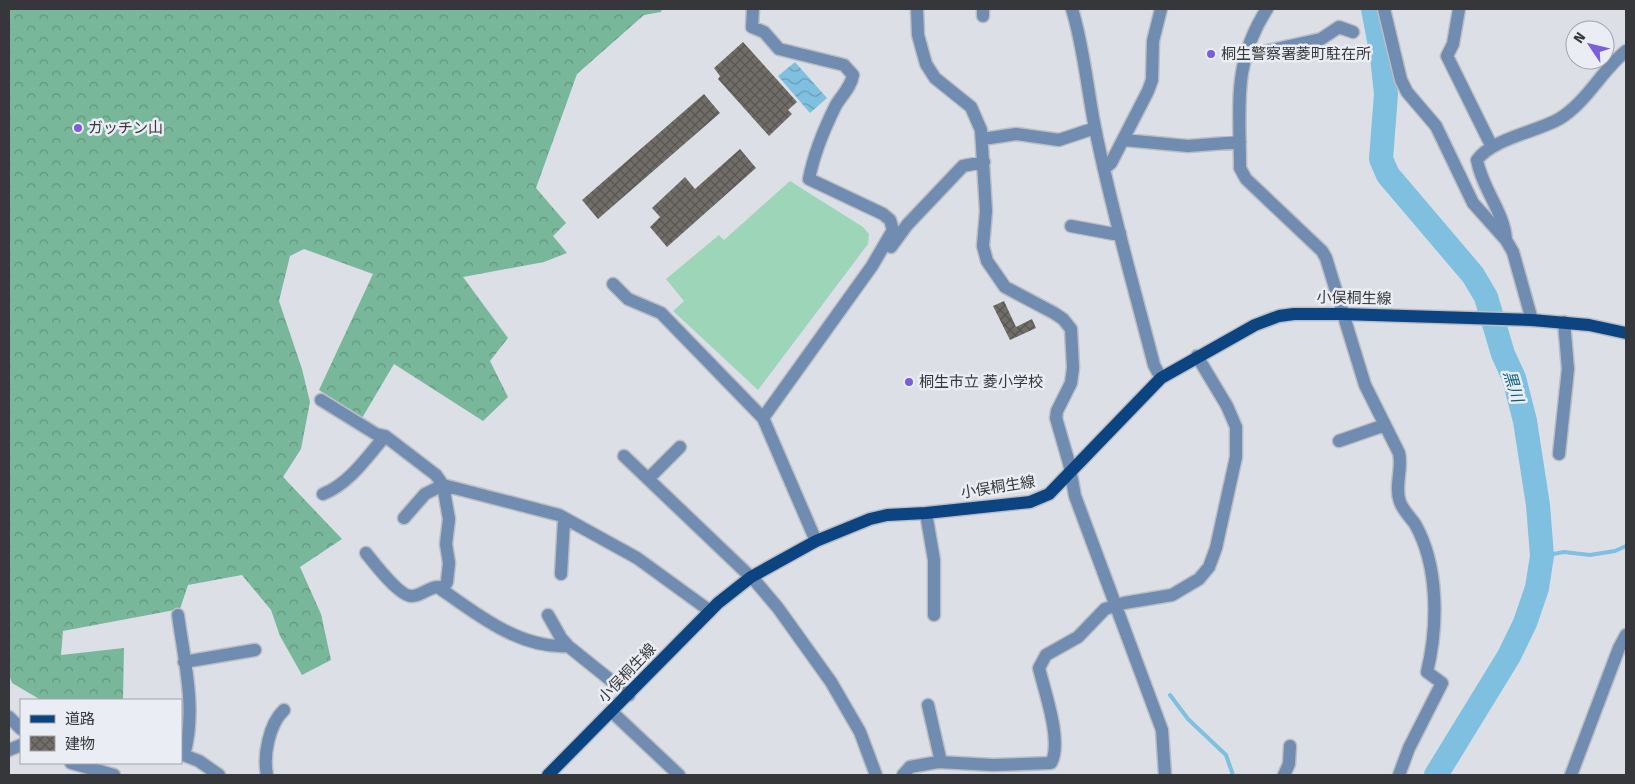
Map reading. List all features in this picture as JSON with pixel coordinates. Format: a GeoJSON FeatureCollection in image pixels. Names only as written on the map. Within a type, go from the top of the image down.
{"type":"FeatureCollection","features":[{"type":"Feature","properties":{"kind":"main road","name":"小俣桐生線"},"geometry":{"type":"LineString","coordinates":[[548,775],[710,611],[751,577],[816,541],[846,527],[878,516],[1030,502],[1049,494],[1160,378],[1254,324],[1294,314],[1532,320]]}},
{"type":"Feature","properties":{"kind":"main road"},"geometry":{"type":"LineString","coordinates":[[1532,320],[1564,322],[1626,333]]}},
{"type":"Feature","properties":{"kind":"street"},"geometry":{"type":"LineString","coordinates":[[753,9],[752,27],[764,32],[779,50],[844,65],[854,75],[852,82],[825,126],[809,179],[884,214],[890,220],[893,230],[872,266],[763,418]]}},
{"type":"Feature","properties":{"kind":"street"},"geometry":{"type":"LineString","coordinates":[[917,9],[918,35],[926,64],[935,78],[971,107],[983,139],[986,222],[983,246],[987,261],[1005,287],[1054,313],[1063,319],[1071,329],[1073,368],[1071,383],[1056,418],[1071,473],[1075,496],[1162,730],[1165,775]]}},
{"type":"Feature","properties":{"kind":"street"},"geometry":{"type":"LineString","coordinates":[[1072,9],[1080,34],[1095,128],[1104,169],[1154,365],[1160,378]]}},
{"type":"Feature","properties":{"kind":"street"},"geometry":{"type":"LineString","coordinates":[[1104,169],[1111,163],[1124,140],[1152,80],[1153,41],[1161,9]]}},
{"type":"Feature","properties":{"kind":"street"},"geometry":{"type":"LineString","coordinates":[[1267,9],[1246,50],[1239,91],[1240,168],[1246,179],[1322,251],[1364,386],[1396,444],[1402,462],[1398,483],[1400,503],[1415,524],[1432,574],[1434,591],[1433,641],[1427,672],[1442,683],[1399,775]]}},
{"type":"Feature","properties":{"kind":"street"},"geometry":{"type":"LineString","coordinates":[[1384,9],[1402,80],[1407,92],[1436,126],[1473,203],[1506,240],[1513,252],[1532,320]]}},
{"type":"Feature","properties":{"kind":"street"},"geometry":{"type":"LineString","coordinates":[[1459,9],[1454,44],[1448,56],[1492,147]]}},
{"type":"Feature","properties":{"kind":"street"},"geometry":{"type":"LineString","coordinates":[[1246,50],[1258,53],[1321,38],[1338,27],[1353,32]]}},
{"type":"Feature","properties":{"kind":"street"},"geometry":{"type":"LineString","coordinates":[[1506,240],[1505,226],[1479,173],[1477,160],[1492,147],[1559,119],[1577,106],[1626,51]]}},
{"type":"Feature","properties":{"kind":"street"},"geometry":{"type":"LineString","coordinates":[[983,139],[1016,134],[1059,140],[1095,128]]}},
{"type":"Feature","properties":{"kind":"street"},"geometry":{"type":"LineString","coordinates":[[1124,140],[1188,146],[1240,142]]}},
{"type":"Feature","properties":{"kind":"street"},"geometry":{"type":"LineString","coordinates":[[872,266],[888,252],[907,225],[963,166],[984,162]]}},
{"type":"Feature","properties":{"kind":"street"},"geometry":{"type":"LineString","coordinates":[[1071,226],[1114,234],[1120,233]]}},
{"type":"Feature","properties":{"kind":"street"},"geometry":{"type":"LineString","coordinates":[[613,284],[628,299],[661,313],[763,418],[816,541]]}},
{"type":"Feature","properties":{"kind":"street"},"geometry":{"type":"LineString","coordinates":[[1559,454],[1568,369],[1564,322]]}},
{"type":"Feature","properties":{"kind":"street"},"geometry":{"type":"LineString","coordinates":[[903,775],[910,767],[925,763],[993,765],[1051,763],[1054,734],[1039,668],[1046,655],[1078,637],[1105,609],[1172,595],[1204,574],[1216,548],[1236,457],[1236,427],[1227,406],[1198,356]]}},
{"type":"Feature","properties":{"kind":"street"},"geometry":{"type":"LineString","coordinates":[[321,400],[376,434],[385,436],[436,475],[442,485],[449,519],[446,544],[449,563],[447,582],[442,590]]}},
{"type":"Feature","properties":{"kind":"street"},"geometry":{"type":"LineString","coordinates":[[1339,441],[1385,425]]}},
{"type":"Feature","properties":{"kind":"street"},"geometry":{"type":"LineString","coordinates":[[324,494],[332,491],[349,477],[385,436]]}},
{"type":"Feature","properties":{"kind":"street"},"geometry":{"type":"LineString","coordinates":[[648,479],[680,447]]}},
{"type":"Feature","properties":{"kind":"street"},"geometry":{"type":"LineString","coordinates":[[624,456],[751,577],[778,608],[831,682],[860,732],[876,775]]}},
{"type":"Feature","properties":{"kind":"street"},"geometry":{"type":"LineString","coordinates":[[404,518],[425,494],[442,485],[559,515],[564,520],[637,558],[710,611]]}},
{"type":"Feature","properties":{"kind":"street"},"geometry":{"type":"LineString","coordinates":[[926,513],[934,560],[934,615]]}},
{"type":"Feature","properties":{"kind":"street"},"geometry":{"type":"LineString","coordinates":[[561,574],[564,520]]}},
{"type":"Feature","properties":{"kind":"street"},"geometry":{"type":"LineString","coordinates":[[366,553],[400,590],[407,595],[411,596],[434,587],[442,590],[477,615],[504,630],[536,643],[568,646]]}},
{"type":"Feature","properties":{"kind":"street"},"geometry":{"type":"LineString","coordinates":[[178,615],[189,700],[190,734],[183,755],[199,761],[219,775]]}},
{"type":"Feature","properties":{"kind":"street"},"geometry":{"type":"LineString","coordinates":[[548,615],[561,638],[568,646],[629,695]]}},
{"type":"Feature","properties":{"kind":"street"},"geometry":{"type":"LineString","coordinates":[[1571,775],[1619,648],[1626,635]]}},
{"type":"Feature","properties":{"kind":"street"},"geometry":{"type":"LineString","coordinates":[[184,662],[255,650]]}},
{"type":"Feature","properties":{"kind":"street"},"geometry":{"type":"LineString","coordinates":[[928,705],[941,762]]}},
{"type":"Feature","properties":{"kind":"street"},"geometry":{"type":"LineString","coordinates":[[267,775],[265,766],[269,744],[276,721],[284,710]]}},
{"type":"Feature","properties":{"kind":"street"},"geometry":{"type":"LineString","coordinates":[[612,712],[679,775]]}},
{"type":"Feature","properties":{"kind":"street"},"geometry":{"type":"LineString","coordinates":[[9,717],[20,728]]}},
{"type":"Feature","properties":{"kind":"street"},"geometry":{"type":"LineString","coordinates":[[1284,775],[1288,764],[1290,746]]}},
{"type":"Feature","properties":{"kind":"street"},"geometry":{"type":"LineString","coordinates":[[87,765],[114,775]]}},
{"type":"Feature","properties":{"kind":"green space"},"geometry":{"type":"Polygon","coordinates":[[[9,9],[662,9],[661,12],[644,15],[577,74],[536,188],[566,223],[553,236],[567,253],[544,262],[463,277],[508,338],[490,361],[508,397],[483,421],[394,364],[362,418],[319,390],[373,274],[304,249],[290,256],[279,301],[302,369],[310,402],[301,449],[283,477],[342,539],[300,567],[321,614],[331,660],[302,675],[280,636],[271,610],[242,575],[188,585],[180,609],[63,631],[61,655],[124,648],[123,699],[39,699],[12,683],[9,674],[9,9]]]}},
{"type":"Feature","properties":{"kind":"green space"},"geometry":{"type":"Polygon","coordinates":[[[790,181],[863,227],[869,234],[868,244],[758,390],[673,311],[684,301],[666,279],[719,235],[724,240],[790,181]]]}},
{"type":"Feature","properties":{"kind":"water"},"geometry":{"type":"Polygon","coordinates":[[[795,62],[827,98],[810,113],[778,76],[795,62]]]}},
{"type":"Feature","properties":{"kind":"building"},"geometry":{"type":"Polygon","coordinates":[[[743,42],[797,102],[788,110],[792,114],[769,136],[718,79],[720,76],[714,68],[743,42]]]}},
{"type":"Feature","properties":{"kind":"building"},"geometry":{"type":"Polygon","coordinates":[[[704,94],[720,113],[598,219],[582,200],[704,94]]]}},
{"type":"Feature","properties":{"kind":"building"},"geometry":{"type":"Polygon","coordinates":[[[740,149],[756,168],[667,247],[650,227],[660,217],[652,208],[685,177],[695,189],[740,149]]]}},
{"type":"Feature","properties":{"kind":"building"},"geometry":{"type":"Polygon","coordinates":[[[1004,301],[1016,327],[1032,319],[1036,328],[1010,340],[993,306],[1004,301]]]}},
{"type":"Feature","properties":{"kind":"waterway","name":"黒川"},"geometry":{"type":"LineString","coordinates":[[1373,9],[1382,56],[1386,94],[1381,159],[1388,175],[1473,275],[1486,297],[1503,354],[1514,378],[1525,421],[1538,505],[1542,556],[1537,588],[1525,623],[1509,656],[1436,775]]}},
{"type":"Feature","properties":{"kind":"waterway"},"geometry":{"type":"LineString","coordinates":[[1542,556],[1564,552],[1590,555],[1615,551],[1626,546]]}},
{"type":"Feature","properties":{"kind":"waterway"},"geometry":{"type":"LineString","coordinates":[[1170,695],[1188,719],[1226,755],[1233,775]]}},
{"type":"Feature","properties":{"kind":"place","name":"桐生警察署菱町駐在所"},"geometry":{"type":"Point","coordinates":[1211,54]}},
{"type":"Feature","properties":{"kind":"place","name":"ガッチン山"},"geometry":{"type":"Point","coordinates":[78,128]}},
{"type":"Feature","properties":{"kind":"place","name":"桐生市立 菱小学校"},"geometry":{"type":"Point","coordinates":[909,382]}}]}
